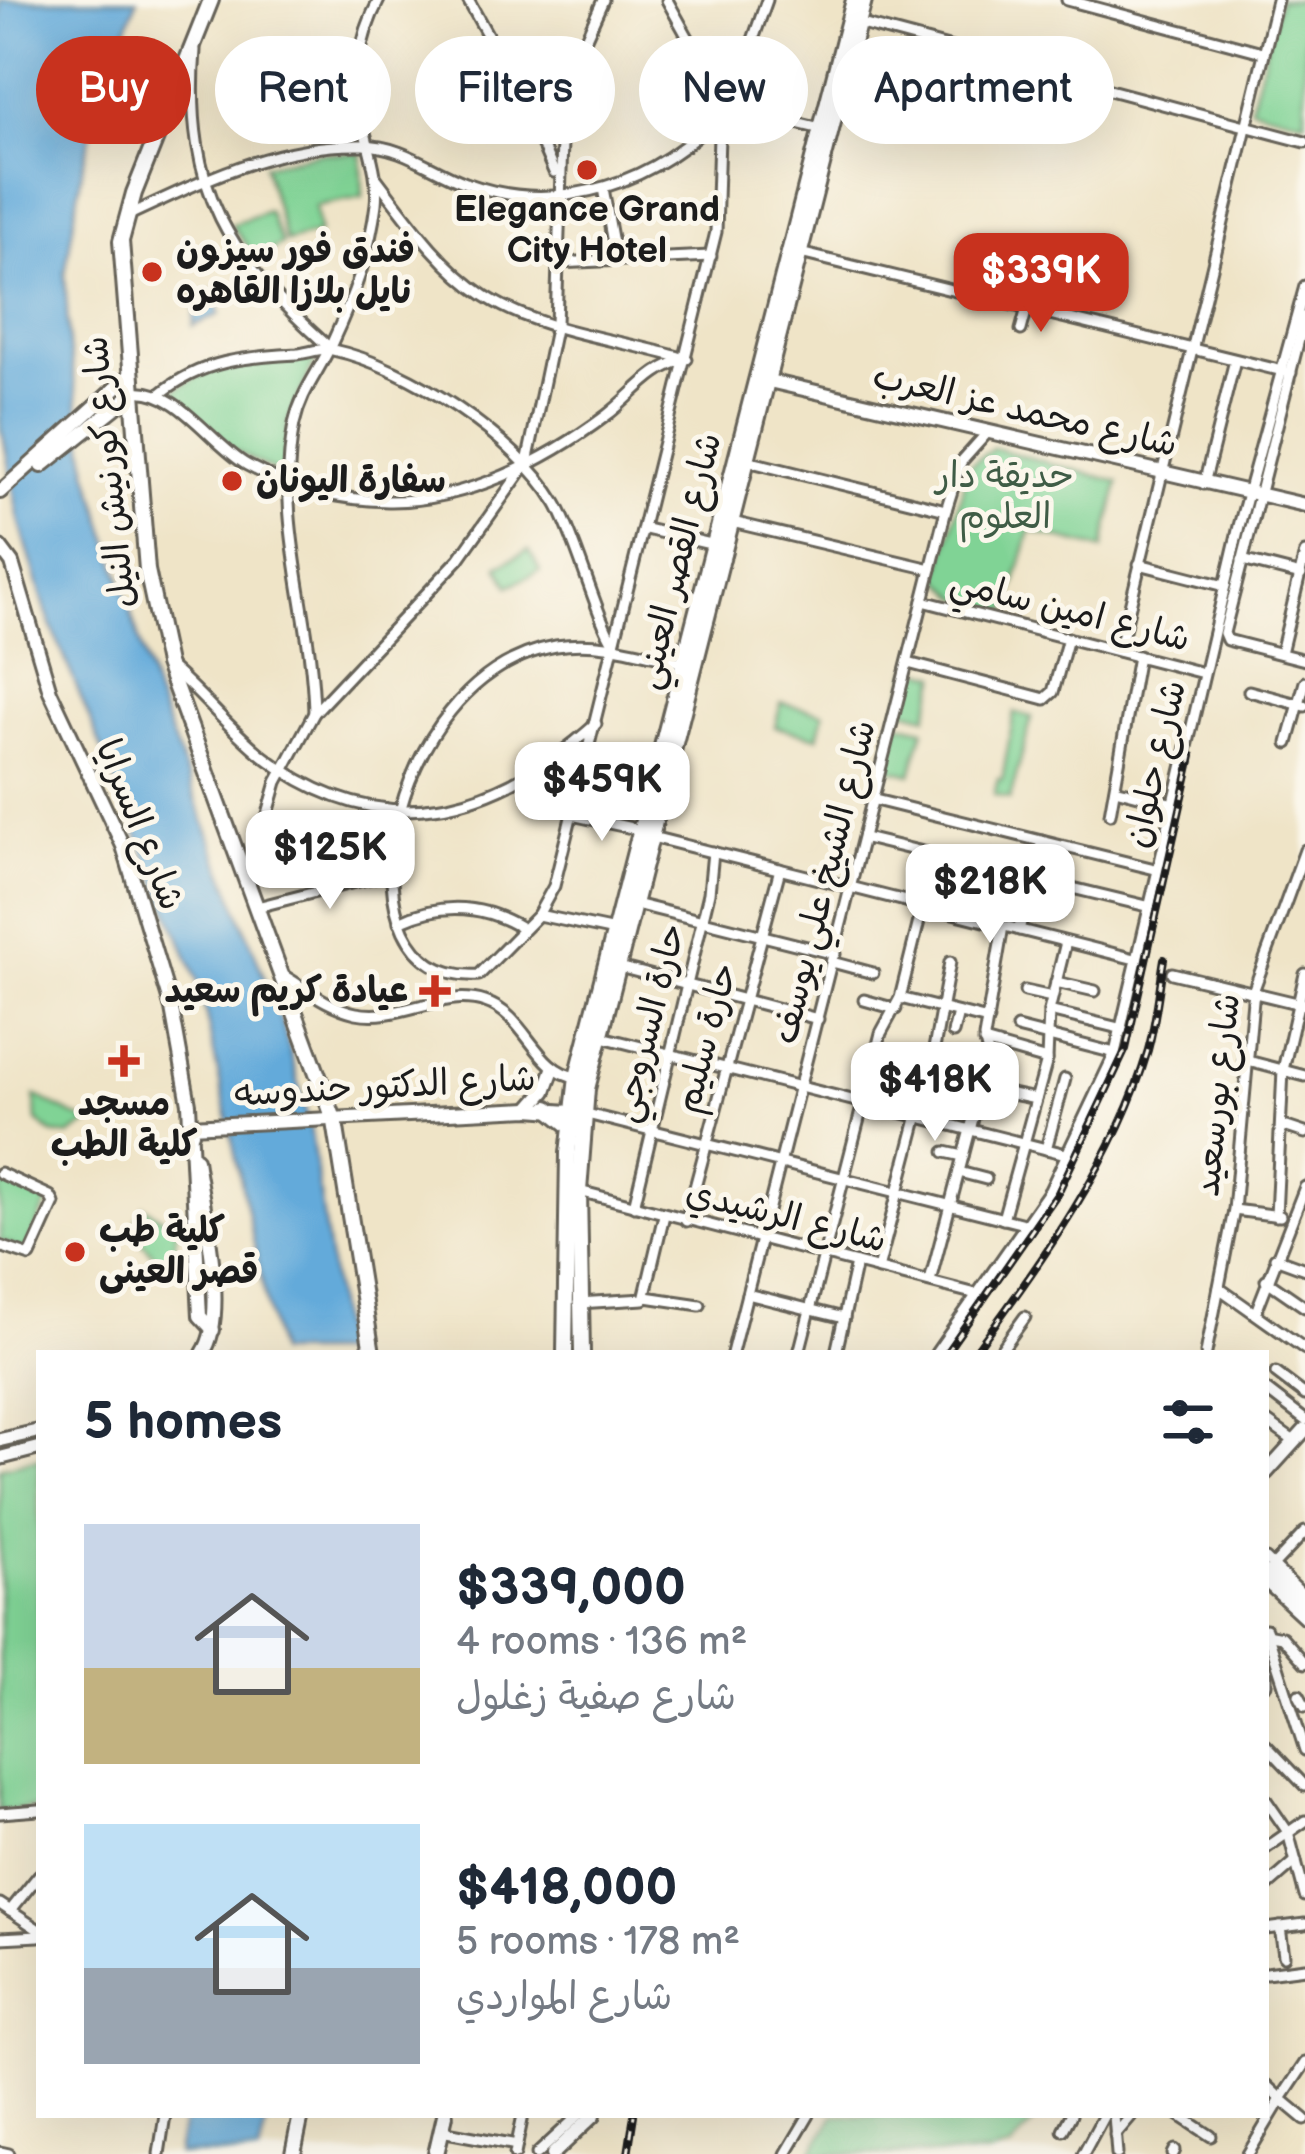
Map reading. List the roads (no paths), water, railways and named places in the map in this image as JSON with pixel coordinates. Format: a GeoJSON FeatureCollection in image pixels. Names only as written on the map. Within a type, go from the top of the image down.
{"type":"FeatureCollection","features":[{"type":"Feature","properties":{"kind":"highway","name":"شارع كورنيش النيل"},"geometry":{"type":"LineString","coordinates":[[211,0],[127,216],[120,261],[151,604],[167,664],[340,1125],[372,1350]]}},
{"type":"Feature","properties":{"kind":"highway","name":"شارع القصر العيني"},"geometry":{"type":"LineString","coordinates":[[565,1350],[577,1077],[619,967],[684,663],[854,0]]}},
{"type":"Feature","properties":{"kind":"highway","name":"شارع القصر العيني"},"geometry":{"type":"LineString","coordinates":[[582,1350],[575,1116],[615,931],[732,522],[864,0]]}},
{"type":"Feature","properties":{"kind":"highway"},"geometry":{"type":"LineString","coordinates":[[548,1108],[575,1116]]}},
{"type":"Feature","properties":{"kind":"highway"},"geometry":{"type":"LineString","coordinates":[[293,2154],[300,2118]]}},
{"type":"Feature","properties":{"kind":"highway"},"geometry":{"type":"LineString","coordinates":[[432,2154],[435,2118]]}},
{"type":"Feature","properties":{"kind":"highway"},"geometry":{"type":"LineString","coordinates":[[432,2154],[443,2123]]}},
{"type":"Feature","properties":{"kind":"main road"},"geometry":{"type":"LineString","coordinates":[[1,498],[110,400],[132,374]]}},
{"type":"Feature","properties":{"kind":"main road","name":"شارع محمد عز العرب"},"geometry":{"type":"LineString","coordinates":[[769,381],[1305,509]]}},
{"type":"Feature","properties":{"kind":"main road"},"geometry":{"type":"LineString","coordinates":[[110,400],[135,392]]}},
{"type":"Feature","properties":{"kind":"main road","name":"شارع السرايا"},"geometry":{"type":"LineString","coordinates":[[3,550],[50,691],[123,845],[172,1009],[190,1126],[200,1316],[213,1330],[206,1350]]}},
{"type":"Feature","properties":{"kind":"main road"},"geometry":{"type":"LineString","coordinates":[[529,1108],[545,1091],[553,1069]]}},
{"type":"Feature","properties":{"kind":"main road","name":"شارع الدكتور حندوسه"},"geometry":{"type":"LineString","coordinates":[[190,1126],[340,1125],[548,1108]]}},
{"type":"Feature","properties":{"kind":"main road"},"geometry":{"type":"LineString","coordinates":[[0,1440],[36,1432]]}},
{"type":"Feature","properties":{"kind":"main road"},"geometry":{"type":"LineString","coordinates":[[1269,1470],[1302,1433]]}},
{"type":"Feature","properties":{"kind":"main road"},"geometry":{"type":"LineString","coordinates":[[0,1458],[36,1449]]}},
{"type":"Feature","properties":{"kind":"main road"},"geometry":{"type":"LineString","coordinates":[[1269,1567],[1305,1609]]}},
{"type":"Feature","properties":{"kind":"main road"},"geometry":{"type":"LineString","coordinates":[[554,2154],[591,2118]]}},
{"type":"Feature","properties":{"kind":"street"},"geometry":{"type":"LineString","coordinates":[[314,713],[312,656],[286,519],[286,482],[300,399],[330,348],[359,279],[376,178],[361,118],[358,64],[379,0]]}},
{"type":"Feature","properties":{"kind":"street"},"geometry":{"type":"LineString","coordinates":[[468,0],[489,36]]}},
{"type":"Feature","properties":{"kind":"street"},"geometry":{"type":"LineString","coordinates":[[248,882],[283,770],[314,713],[459,559],[527,463],[556,324],[557,198],[570,83],[603,0]]}},
{"type":"Feature","properties":{"kind":"street"},"geometry":{"type":"LineString","coordinates":[[667,0],[687,36]]}},
{"type":"Feature","properties":{"kind":"street"},"geometry":{"type":"LineString","coordinates":[[753,36],[767,0]]}},
{"type":"Feature","properties":{"kind":"street"},"geometry":{"type":"LineString","coordinates":[[1067,0],[1262,52]]}},
{"type":"Feature","properties":{"kind":"street"},"geometry":{"type":"LineString","coordinates":[[1119,651],[1277,0]]}},
{"type":"Feature","properties":{"kind":"street"},"geometry":{"type":"LineString","coordinates":[[858,23],[1305,142]]}},
{"type":"Feature","properties":{"kind":"street"},"geometry":{"type":"LineString","coordinates":[[196,39],[195,97],[212,207],[246,263],[330,348],[442,400],[485,426],[527,463],[571,529],[605,631],[616,646]]}},
{"type":"Feature","properties":{"kind":"street"},"geometry":{"type":"LineString","coordinates":[[808,126],[821,129]]}},
{"type":"Feature","properties":{"kind":"street"},"geometry":{"type":"LineString","coordinates":[[541,144],[558,181]]}},
{"type":"Feature","properties":{"kind":"street"},"geometry":{"type":"LineString","coordinates":[[127,216],[206,179],[281,153],[369,145],[408,154],[482,188],[557,198],[602,188],[664,159],[682,144]]}},
{"type":"Feature","properties":{"kind":"street"},"geometry":{"type":"LineString","coordinates":[[482,1001],[479,974],[538,916],[554,886],[711,256],[718,144]]}},
{"type":"Feature","properties":{"kind":"street"},"geometry":{"type":"LineString","coordinates":[[376,178],[465,281],[508,308],[687,359]]}},
{"type":"Feature","properties":{"kind":"street"},"geometry":{"type":"LineString","coordinates":[[602,188],[616,260]]}},
{"type":"Feature","properties":{"kind":"street"},"geometry":{"type":"LineString","coordinates":[[800,253],[1287,373]]}},
{"type":"Feature","properties":{"kind":"street"},"geometry":{"type":"LineString","coordinates":[[556,263],[711,256]]}},
{"type":"Feature","properties":{"kind":"street"},"geometry":{"type":"LineString","coordinates":[[1305,286],[1224,632],[1227,640],[1305,660]]}},
{"type":"Feature","properties":{"kind":"street"},"geometry":{"type":"LineString","coordinates":[[1021,330],[1027,308]]}},
{"type":"Feature","properties":{"kind":"street"},"geometry":{"type":"LineString","coordinates":[[1287,373],[1305,316]]}},
{"type":"Feature","properties":{"kind":"street"},"geometry":{"type":"LineString","coordinates":[[647,347],[649,376]]}},
{"type":"Feature","properties":{"kind":"street"},"geometry":{"type":"LineString","coordinates":[[135,392],[160,394],[217,362],[330,348]]}},
{"type":"Feature","properties":{"kind":"street"},"geometry":{"type":"LineString","coordinates":[[160,394],[224,450],[286,482],[362,500],[406,500],[476,486],[527,463],[585,430],[664,363],[687,359]]}},
{"type":"Feature","properties":{"kind":"street"},"geometry":{"type":"LineString","coordinates":[[1204,484],[1235,360]]}},
{"type":"Feature","properties":{"kind":"street","name":"شارع الشيخ علي يوسف"},"geometry":{"type":"LineString","coordinates":[[733,1350],[946,510],[961,462],[987,433]]}},
{"type":"Feature","properties":{"kind":"street"},"geometry":{"type":"LineString","coordinates":[[748,461],[946,510]]}},
{"type":"Feature","properties":{"kind":"street","name":"شارع حلوان"},"geometry":{"type":"LineString","coordinates":[[938,1350],[1028,1225],[1070,1155],[1115,1053],[1225,586],[1258,498]]}},
{"type":"Feature","properties":{"kind":"street","name":"شارع امين سامي"},"geometry":{"type":"LineString","coordinates":[[732,522],[931,569]]}},
{"type":"Feature","properties":{"kind":"street"},"geometry":{"type":"LineString","coordinates":[[646,529],[715,545]]}},
{"type":"Feature","properties":{"kind":"street"},"geometry":{"type":"LineString","coordinates":[[1281,653],[1305,553]]}},
{"type":"Feature","properties":{"kind":"street"},"geometry":{"type":"LineString","coordinates":[[1242,560],[1302,575]]}},
{"type":"Feature","properties":{"kind":"street"},"geometry":{"type":"LineString","coordinates":[[1139,564],[1225,586]]}},
{"type":"Feature","properties":{"kind":"street","name":"شارع امين سامي"},"geometry":{"type":"LineString","coordinates":[[923,601],[1204,673]]}},
{"type":"Feature","properties":{"kind":"street"},"geometry":{"type":"LineString","coordinates":[[908,664],[1048,698],[1068,638]]}},
{"type":"Feature","properties":{"kind":"street"},"geometry":{"type":"LineString","coordinates":[[479,974],[437,964],[415,946],[399,922],[394,872],[398,809],[430,734],[480,682],[539,650],[577,644],[616,646],[684,663]]}},
{"type":"Feature","properties":{"kind":"street"},"geometry":{"type":"LineString","coordinates":[[1110,814],[1138,656]]}},
{"type":"Feature","properties":{"kind":"street"},"geometry":{"type":"LineString","coordinates":[[167,664],[226,724],[283,770],[338,794],[398,809],[447,808],[494,795],[538,773],[596,724]]}},
{"type":"Feature","properties":{"kind":"street"},"geometry":{"type":"LineString","coordinates":[[1288,743],[1305,682]]}},
{"type":"Feature","properties":{"kind":"street"},"geometry":{"type":"LineString","coordinates":[[1249,691],[1302,705]]}},
{"type":"Feature","properties":{"kind":"street"},"geometry":{"type":"LineString","coordinates":[[1115,789],[1174,804]]}},
{"type":"Feature","properties":{"kind":"street"},"geometry":{"type":"LineString","coordinates":[[875,800],[1160,870]]}},
{"type":"Feature","properties":{"kind":"street"},"geometry":{"type":"LineString","coordinates":[[572,815],[1139,960]]}},
{"type":"Feature","properties":{"kind":"street"},"geometry":{"type":"LineString","coordinates":[[865,838],[1151,908]]}},
{"type":"Feature","properties":{"kind":"street"},"geometry":{"type":"LineString","coordinates":[[1019,930],[1042,841]]}},
{"type":"Feature","properties":{"kind":"street","name":"شارع بورسعيد"},"geometry":{"type":"LineString","coordinates":[[1207,1350],[1234,1210],[1254,989],[1305,850]]}},
{"type":"Feature","properties":{"kind":"street","name":"حارة السروجي"},"geometry":{"type":"LineString","coordinates":[[634,1206],[703,921],[713,852]]}},
{"type":"Feature","properties":{"kind":"street","name":"حارة سليم"},"geometry":{"type":"LineString","coordinates":[[686,1221],[780,869]]}},
{"type":"Feature","properties":{"kind":"street"},"geometry":{"type":"LineString","coordinates":[[257,907],[394,872]]}},
{"type":"Feature","properties":{"kind":"street"},"geometry":{"type":"LineString","coordinates":[[635,904],[762,936],[874,973]]}},
{"type":"Feature","properties":{"kind":"street"},"geometry":{"type":"LineString","coordinates":[[800,1350],[880,1033],[898,1004],[923,905]]}},
{"type":"Feature","properties":{"kind":"street"},"geometry":{"type":"LineString","coordinates":[[399,922],[429,910],[461,908],[493,914],[522,928]]}},
{"type":"Feature","properties":{"kind":"street"},"geometry":{"type":"LineString","coordinates":[[538,916],[615,931]]}},
{"type":"Feature","properties":{"kind":"street"},"geometry":{"type":"LineString","coordinates":[[930,1281],[989,1055],[984,1042],[1003,926]]}},
{"type":"Feature","properties":{"kind":"street"},"geometry":{"type":"LineString","coordinates":[[1003,1219],[1047,1060],[1049,1011],[1066,942]]}},
{"type":"Feature","properties":{"kind":"street"},"geometry":{"type":"LineString","coordinates":[[878,1269],[918,1117],[950,962]]}},
{"type":"Feature","properties":{"kind":"street"},"geometry":{"type":"LineString","coordinates":[[619,967],[818,1019]]}},
{"type":"Feature","properties":{"kind":"street"},"geometry":{"type":"LineString","coordinates":[[281,974],[356,1013],[389,1014],[451,1000],[482,1001],[514,1020],[553,1069],[577,1077]]}},
{"type":"Feature","properties":{"kind":"street"},"geometry":{"type":"LineString","coordinates":[[1172,974],[1254,989],[1301,1004]]}},
{"type":"Feature","properties":{"kind":"street"},"geometry":{"type":"LineString","coordinates":[[1276,1216],[1283,1070],[1305,974]]}},
{"type":"Feature","properties":{"kind":"street"},"geometry":{"type":"LineString","coordinates":[[1056,982],[1095,991]]}},
{"type":"Feature","properties":{"kind":"street"},"geometry":{"type":"LineString","coordinates":[[1025,991],[1052,997]]}},
{"type":"Feature","properties":{"kind":"street"},"geometry":{"type":"LineString","coordinates":[[864,1000],[988,1020]]}},
{"type":"Feature","properties":{"kind":"street"},"geometry":{"type":"LineString","coordinates":[[1049,1011],[1123,1029]]}},
{"type":"Feature","properties":{"kind":"street"},"geometry":{"type":"LineString","coordinates":[[953,1033],[958,1013]]}},
{"type":"Feature","properties":{"kind":"street"},"geometry":{"type":"LineString","coordinates":[[1016,1028],[1115,1053]]}},
{"type":"Feature","properties":{"kind":"street"},"geometry":{"type":"LineString","coordinates":[[595,1035],[1070,1155]]}},
{"type":"Feature","properties":{"kind":"street"},"geometry":{"type":"LineString","coordinates":[[984,1042],[1047,1060]]}},
{"type":"Feature","properties":{"kind":"street"},"geometry":{"type":"LineString","coordinates":[[1244,1060],[1305,1076]]}},
{"type":"Feature","properties":{"kind":"street"},"geometry":{"type":"LineString","coordinates":[[950,1078],[981,1087]]}},
{"type":"Feature","properties":{"kind":"street"},"geometry":{"type":"LineString","coordinates":[[1046,1150],[1065,1078]]}},
{"type":"Feature","properties":{"kind":"street"},"geometry":{"type":"LineString","coordinates":[[1002,1092],[1036,1100]]}},
{"type":"Feature","properties":{"kind":"street"},"geometry":{"type":"LineString","coordinates":[[575,1116],[652,1130],[1028,1225]]}},
{"type":"Feature","properties":{"kind":"street"},"geometry":{"type":"LineString","coordinates":[[1281,1125],[1305,1133]]}},
{"type":"Feature","properties":{"kind":"street"},"geometry":{"type":"LineString","coordinates":[[944,1151],[963,1156]]}},
{"type":"Feature","properties":{"kind":"street"},"geometry":{"type":"LineString","coordinates":[[959,1172],[986,1179]]}},
{"type":"Feature","properties":{"kind":"street"},"geometry":{"type":"LineString","coordinates":[[0,1173],[50,1196],[54,1204],[30,1256],[0,1246]]}},
{"type":"Feature","properties":{"kind":"street"},"geometry":{"type":"LineString","coordinates":[[1256,1312],[1305,1186]]}},
{"type":"Feature","properties":{"kind":"street","name":"شارع الرشيدي"},"geometry":{"type":"LineString","coordinates":[[579,1191],[980,1295]]}},
{"type":"Feature","properties":{"kind":"street"},"geometry":{"type":"LineString","coordinates":[[1234,1210],[1291,1218]]}},
{"type":"Feature","properties":{"kind":"street"},"geometry":{"type":"LineString","coordinates":[[646,1297],[664,1215]]}},
{"type":"Feature","properties":{"kind":"street"},"geometry":{"type":"LineString","coordinates":[[1275,1258],[1305,1269]]}},
{"type":"Feature","properties":{"kind":"street"},"geometry":{"type":"LineString","coordinates":[[837,1350],[856,1263]]}},
{"type":"Feature","properties":{"kind":"street"},"geometry":{"type":"LineString","coordinates":[[1266,1280],[1305,1306]]}},
{"type":"Feature","properties":{"kind":"street"},"geometry":{"type":"LineString","coordinates":[[1219,1288],[1305,1349]]}},
{"type":"Feature","properties":{"kind":"street"},"geometry":{"type":"LineString","coordinates":[[747,1294],[844,1318]]}},
{"type":"Feature","properties":{"kind":"street"},"geometry":{"type":"LineString","coordinates":[[578,1303],[646,1297],[700,1305]]}},
{"type":"Feature","properties":{"kind":"street"},"geometry":{"type":"LineString","coordinates":[[1001,1350],[1025,1317]]}},
{"type":"Feature","properties":{"kind":"street"},"geometry":{"type":"LineString","coordinates":[[1276,1373],[1305,1395]]}},
{"type":"Feature","properties":{"kind":"street"},"geometry":{"type":"LineString","coordinates":[[1269,1394],[1302,1433]]}},
{"type":"Feature","properties":{"kind":"street"},"geometry":{"type":"LineString","coordinates":[[1269,1422],[1302,1433]]}},
{"type":"Feature","properties":{"kind":"street"},"geometry":{"type":"LineString","coordinates":[[1269,1565],[1305,1532]]}},
{"type":"Feature","properties":{"kind":"street"},"geometry":{"type":"LineString","coordinates":[[1269,1567],[1305,1597]]}},
{"type":"Feature","properties":{"kind":"street"},"geometry":{"type":"LineString","coordinates":[[1269,1586],[1305,1619]]}},
{"type":"Feature","properties":{"kind":"street"},"geometry":{"type":"LineString","coordinates":[[1269,1633],[1282,1637],[1305,1663]]}},
{"type":"Feature","properties":{"kind":"street"},"geometry":{"type":"LineString","coordinates":[[1269,1638],[1305,1750]]}},
{"type":"Feature","properties":{"kind":"street"},"geometry":{"type":"LineString","coordinates":[[1300,1695],[1305,1706]]}},
{"type":"Feature","properties":{"kind":"street"},"geometry":{"type":"LineString","coordinates":[[1269,1748],[1305,1786]]}},
{"type":"Feature","properties":{"kind":"street"},"geometry":{"type":"LineString","coordinates":[[1269,1804],[1288,1832],[1305,1896]]}},
{"type":"Feature","properties":{"kind":"street"},"geometry":{"type":"LineString","coordinates":[[0,1814],[36,1810]]}},
{"type":"Feature","properties":{"kind":"street"},"geometry":{"type":"LineString","coordinates":[[1269,1846],[1305,1821]]}},
{"type":"Feature","properties":{"kind":"street"},"geometry":{"type":"LineString","coordinates":[[1269,1884],[1296,1861]]}},
{"type":"Feature","properties":{"kind":"street"},"geometry":{"type":"LineString","coordinates":[[36,1878],[5,1908],[36,1931]]}},
{"type":"Feature","properties":{"kind":"street"},"geometry":{"type":"LineString","coordinates":[[1269,1929],[1305,1924]]}},
{"type":"Feature","properties":{"kind":"street"},"geometry":{"type":"LineString","coordinates":[[1280,1927],[1284,1956]]}},
{"type":"Feature","properties":{"kind":"street"},"geometry":{"type":"LineString","coordinates":[[0,1938],[36,1933]]}},
{"type":"Feature","properties":{"kind":"street"},"geometry":{"type":"LineString","coordinates":[[1269,1973],[1305,1968]]}},
{"type":"Feature","properties":{"kind":"street"},"geometry":{"type":"LineString","coordinates":[[1269,2114],[1305,2062]]}},
{"type":"Feature","properties":{"kind":"street"},"geometry":{"type":"LineString","coordinates":[[1269,2088],[1305,2119]]}},
{"type":"Feature","properties":{"kind":"street"},"geometry":{"type":"LineString","coordinates":[[159,2154],[165,2118]]}},
{"type":"Feature","properties":{"kind":"street"},"geometry":{"type":"LineString","coordinates":[[443,2123],[516,2150],[522,2118]]}},
{"type":"Feature","properties":{"kind":"street"},"geometry":{"type":"LineString","coordinates":[[537,2154],[576,2118]]}},
{"type":"Feature","properties":{"kind":"street"},"geometry":{"type":"LineString","coordinates":[[786,2154],[807,2118]]}},
{"type":"Feature","properties":{"kind":"street"},"geometry":{"type":"LineString","coordinates":[[1063,2130],[1069,2118]]}},
{"type":"Feature","properties":{"kind":"street"},"geometry":{"type":"LineString","coordinates":[[1083,2154],[1102,2118]]}},
{"type":"Feature","properties":{"kind":"street"},"geometry":{"type":"LineString","coordinates":[[1114,2118],[1117,2154]]}},
{"type":"Feature","properties":{"kind":"street"},"geometry":{"type":"LineString","coordinates":[[1115,2135],[1129,2118]]}},
{"type":"Feature","properties":{"kind":"street"},"geometry":{"type":"LineString","coordinates":[[1248,2154],[1267,2118]]}},
{"type":"Feature","properties":{"kind":"street"},"geometry":{"type":"LineString","coordinates":[[1197,2119],[1211,2136]]}},
{"type":"Feature","properties":{"kind":"water"},"geometry":{"type":"Polygon","coordinates":[[[0,0],[137,0],[123,36],[36,36],[36,144],[88,144],[65,274],[69,345],[88,470],[156,696],[284,1029],[310,1126],[343,1350],[276,1350],[200,987],[47,615],[19,520],[0,420],[0,0]]]}},
{"type":"Feature","properties":{"kind":"water"},"geometry":{"type":"Polygon","coordinates":[[[213,291],[220,314],[193,326],[198,295],[213,291]]]}},
{"type":"Feature","properties":{"kind":"water"},"geometry":{"type":"Polygon","coordinates":[[[183,2118],[267,2118],[259,2154],[177,2154],[183,2118]]]}},
{"type":"Feature","properties":{"kind":"railway"},"geometry":{"type":"LineString","coordinates":[[948,1350],[1058,1193],[1126,1049],[1192,756]]}},
{"type":"Feature","properties":{"kind":"railway"},"geometry":{"type":"LineString","coordinates":[[976,1350],[1074,1209],[1117,1131],[1148,1050],[1164,959]]}},
{"type":"Feature","properties":{"kind":"railway"},"geometry":{"type":"LineString","coordinates":[[628,2154],[634,2118]]}},
{"type":"Feature","properties":{"kind":"place","name":"Elegance Grand City Hotel"},"geometry":{"type":"Point","coordinates":[587,170]}},
{"type":"Feature","properties":{"kind":"place","name":"فندق فور سيزون نايل بلازا القاهره"},"geometry":{"type":"Point","coordinates":[152,272]}},
{"type":"Feature","properties":{"kind":"place","name":"سفارة اليونان"},"geometry":{"type":"Point","coordinates":[232,481]}},
{"type":"Feature","properties":{"kind":"place","name":"عيادة كريم سعيد"},"geometry":{"type":"Point","coordinates":[435,991]}},
{"type":"Feature","properties":{"kind":"place","name":"مسجد كلية الطب"},"geometry":{"type":"Point","coordinates":[124,1061]}},
{"type":"Feature","properties":{"kind":"place","name":"كلية طب قصر العينى"},"geometry":{"type":"Point","coordinates":[75,1252]}},
{"type":"Feature","properties":{"kind":"park label","name":"حديقة دار العلوم"},"geometry":{"type":"Point","coordinates":[1005,496]}}]}
